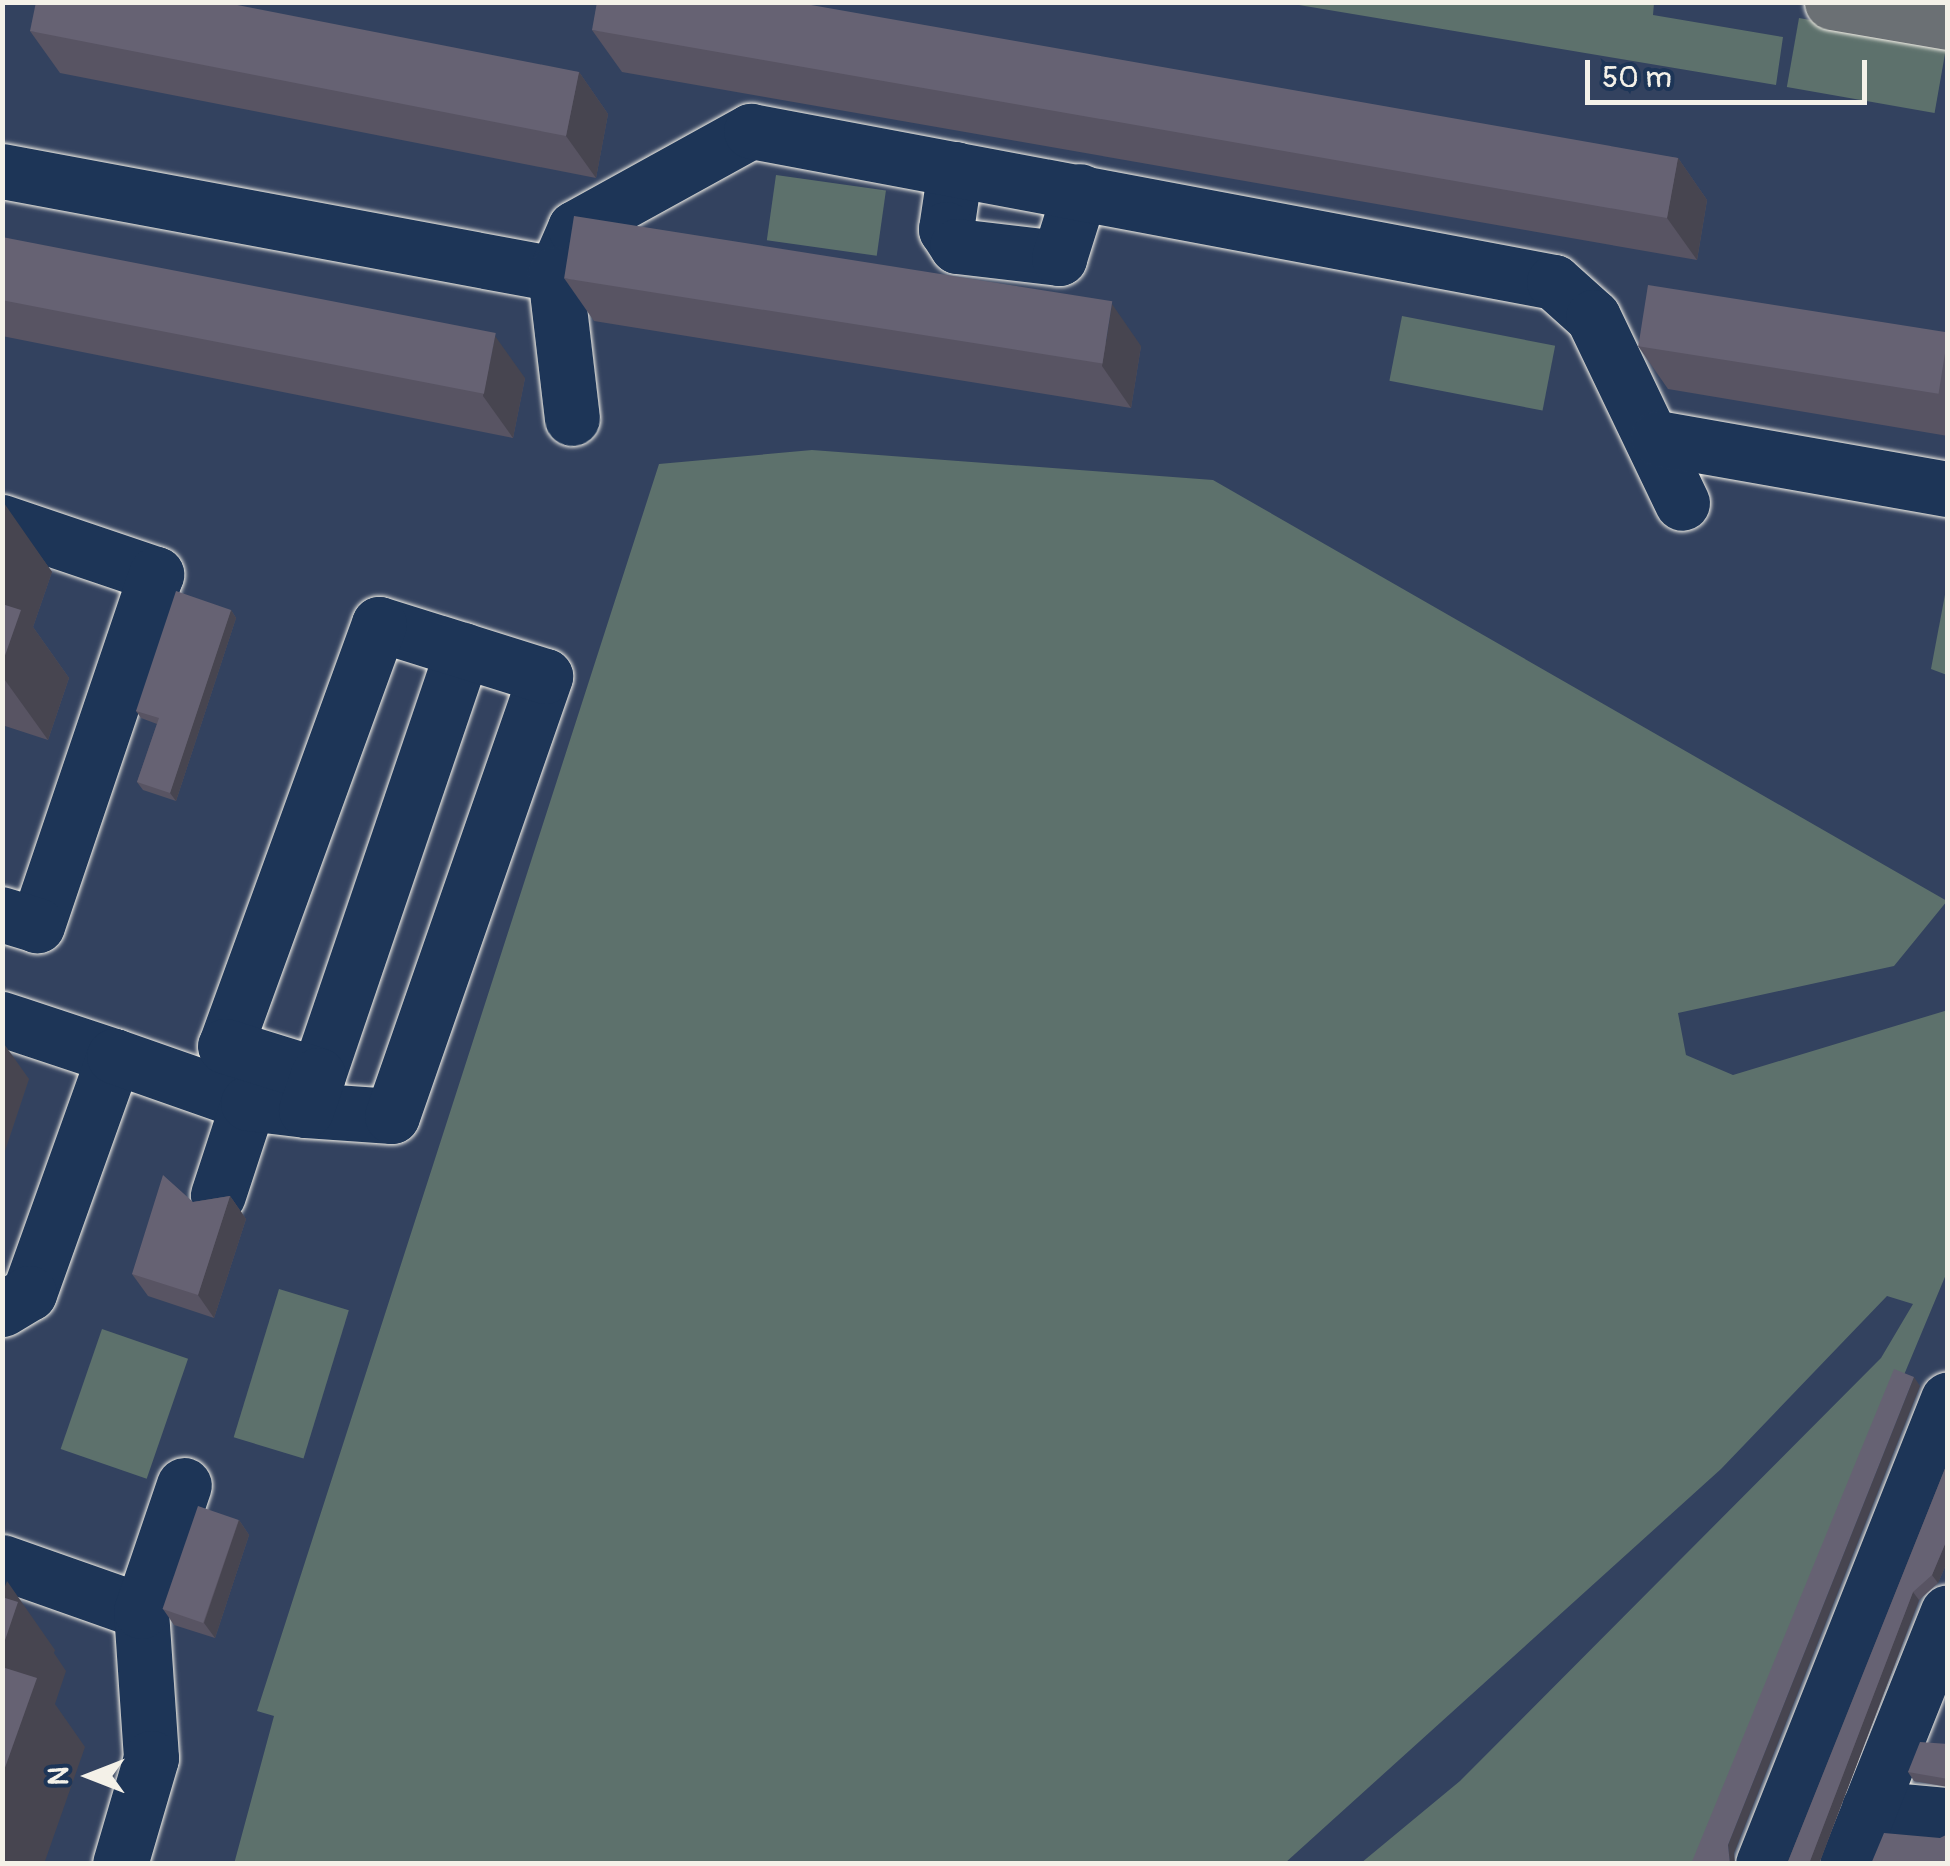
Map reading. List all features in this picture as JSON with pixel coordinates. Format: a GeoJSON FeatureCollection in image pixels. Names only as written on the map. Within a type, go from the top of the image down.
{"type":"FeatureCollection","features":[{"type":"Feature","properties":{"kind":"main road"},"geometry":{"type":"LineString","coordinates":[[1832,2],[1948,22]]}},
{"type":"Feature","properties":{"kind":"lane"},"geometry":{"type":"LineString","coordinates":[[572,418],[555,274],[576,228],[751,130],[1554,282],[1592,317],[1658,438],[1682,503]]}},
{"type":"Feature","properties":{"kind":"lane"},"geometry":{"type":"LineString","coordinates":[[955,169],[946,229],[957,246],[1059,258],[1080,190]]}},
{"type":"Feature","properties":{"kind":"lane"},"geometry":{"type":"LineString","coordinates":[[2,171],[555,274]]}},
{"type":"Feature","properties":{"kind":"lane"},"geometry":{"type":"LineString","coordinates":[[1658,438],[1948,489]]}},
{"type":"Feature","properties":{"kind":"lane"},"geometry":{"type":"LineString","coordinates":[[2,522],[156,574],[37,925],[2,914]]}},
{"type":"Feature","properties":{"kind":"lane"},"geometry":{"type":"LineString","coordinates":[[379,624],[463,650],[545,676],[392,1116],[312,1092],[225,1046],[379,624]]}},
{"type":"Feature","properties":{"kind":"lane"},"geometry":{"type":"LineString","coordinates":[[312,1092],[463,650]]}},
{"type":"Feature","properties":{"kind":"lane"},"geometry":{"type":"LineString","coordinates":[[2,1019],[248,1103],[312,1092]]}},
{"type":"Feature","properties":{"kind":"lane"},"geometry":{"type":"LineString","coordinates":[[2,1309],[29,1293],[114,1056]]}},
{"type":"Feature","properties":{"kind":"lane"},"geometry":{"type":"LineString","coordinates":[[218,1196],[248,1103]]}},
{"type":"Feature","properties":{"kind":"lane"},"geometry":{"type":"LineString","coordinates":[[1763,1864],[1946,1408]]}},
{"type":"Feature","properties":{"kind":"lane"},"geometry":{"type":"LineString","coordinates":[[120,1864],[152,1758],[141,1611],[184,1486]]}},
{"type":"Feature","properties":{"kind":"lane"},"geometry":{"type":"LineString","coordinates":[[2,1562],[141,1611]]}},
{"type":"Feature","properties":{"kind":"lane"},"geometry":{"type":"LineString","coordinates":[[1847,1864],[1869,1808],[1927,1719],[1948,1612]]}},
{"type":"Feature","properties":{"kind":"lane"},"geometry":{"type":"LineString","coordinates":[[1869,1808],[1948,1815]]}},
{"type":"Feature","properties":{"kind":"green space"},"geometry":{"type":"Polygon","coordinates":[[[1287,3],[1654,3],[1653,15],[1783,37],[1776,85],[1287,3]]]}},
{"type":"Feature","properties":{"kind":"green space"},"geometry":{"type":"Polygon","coordinates":[[[1799,18],[1947,44],[1935,113],[1787,87],[1799,18]]]}},
{"type":"Feature","properties":{"kind":"green space"},"geometry":{"type":"Polygon","coordinates":[[[776,175],[886,190],[877,256],[767,240],[776,175]]]}},
{"type":"Feature","properties":{"kind":"green space"},"geometry":{"type":"Polygon","coordinates":[[[1402,316],[1555,346],[1543,411],[1389,381],[1402,316]]]}},
{"type":"Feature","properties":{"kind":"green space"},"geometry":{"type":"Polygon","coordinates":[[[812,450],[1213,480],[1947,901],[1894,966],[1678,1013],[1686,1055],[1733,1075],[1948,1010],[1947,1272],[1700,1863],[1361,1863],[1460,1781],[1881,1358],[1913,1304],[1887,1296],[1721,1469],[1285,1863],[234,1864],[274,1716],[257,1711],[659,464],[812,450]]]}},
{"type":"Feature","properties":{"kind":"green space"},"geometry":{"type":"Polygon","coordinates":[[[1947,584],[1948,675],[1931,669],[1947,584]]]}},
{"type":"Feature","properties":{"kind":"green space"},"geometry":{"type":"Polygon","coordinates":[[[279,1289],[349,1310],[303,1459],[234,1437],[279,1289]]]}},
{"type":"Feature","properties":{"kind":"green space"},"geometry":{"type":"Polygon","coordinates":[[[102,1329],[188,1359],[147,1479],[61,1449],[102,1329]]]}},
{"type":"Feature","properties":{"kind":"building"},"geometry":{"type":"Polygon","coordinates":[[[36,2],[222,2],[579,72],[566,136],[30,31],[36,2]]]}},
{"type":"Feature","properties":{"kind":"building"},"geometry":{"type":"Polygon","coordinates":[[[597,2],[794,2],[1678,158],[1667,218],[592,30],[597,2]]]}},
{"type":"Feature","properties":{"kind":"building"},"geometry":{"type":"Polygon","coordinates":[[[574,216],[1112,301],[1102,363],[564,278],[574,216]]]}},
{"type":"Feature","properties":{"kind":"building"},"geometry":{"type":"Polygon","coordinates":[[[2,237],[496,333],[484,394],[2,300],[2,237]]]}},
{"type":"Feature","properties":{"kind":"building"},"geometry":{"type":"Polygon","coordinates":[[[1648,285],[1948,333],[1939,394],[1638,346],[1648,285]]]}},
{"type":"Feature","properties":{"kind":"building"},"geometry":{"type":"Polygon","coordinates":[[[176,591],[231,610],[170,793],[137,782],[159,718],[136,711],[176,591]]]}},
{"type":"Feature","properties":{"kind":"building"},"geometry":{"type":"Polygon","coordinates":[[[2,604],[21,610],[2,664],[2,604]]]}},
{"type":"Feature","properties":{"kind":"building"},"geometry":{"type":"Polygon","coordinates":[[[163,1175],[193,1202],[230,1196],[198,1295],[132,1274],[163,1175]]]}},
{"type":"Feature","properties":{"kind":"building"},"geometry":{"type":"Polygon","coordinates":[[[1894,1369],[1914,1377],[1728,1845],[1730,1864],[1691,1864],[1894,1369]]]}},
{"type":"Feature","properties":{"kind":"building"},"geometry":{"type":"Polygon","coordinates":[[[1948,1461],[1948,1537],[1932,1575],[1913,1592],[1812,1864],[1787,1864],[1948,1461]]]}},
{"type":"Feature","properties":{"kind":"building"},"geometry":{"type":"Polygon","coordinates":[[[198,1506],[239,1520],[203,1623],[163,1609],[198,1506]]]}},
{"type":"Feature","properties":{"kind":"building"},"geometry":{"type":"Polygon","coordinates":[[[2,1597],[18,1602],[2,1649],[2,1597]]]}},
{"type":"Feature","properties":{"kind":"building"},"geometry":{"type":"Polygon","coordinates":[[[2,1667],[37,1678],[2,1776],[2,1667]]]}},
{"type":"Feature","properties":{"kind":"building"},"geometry":{"type":"Polygon","coordinates":[[[1920,1742],[1948,1744],[1948,1779],[1908,1772],[1920,1742]]]}},
{"type":"Feature","properties":{"kind":"building"},"geometry":{"type":"Polygon","coordinates":[[[1884,1833],[1940,1838],[1948,1834],[1948,1864],[1871,1864],[1884,1833]]]}}]}
